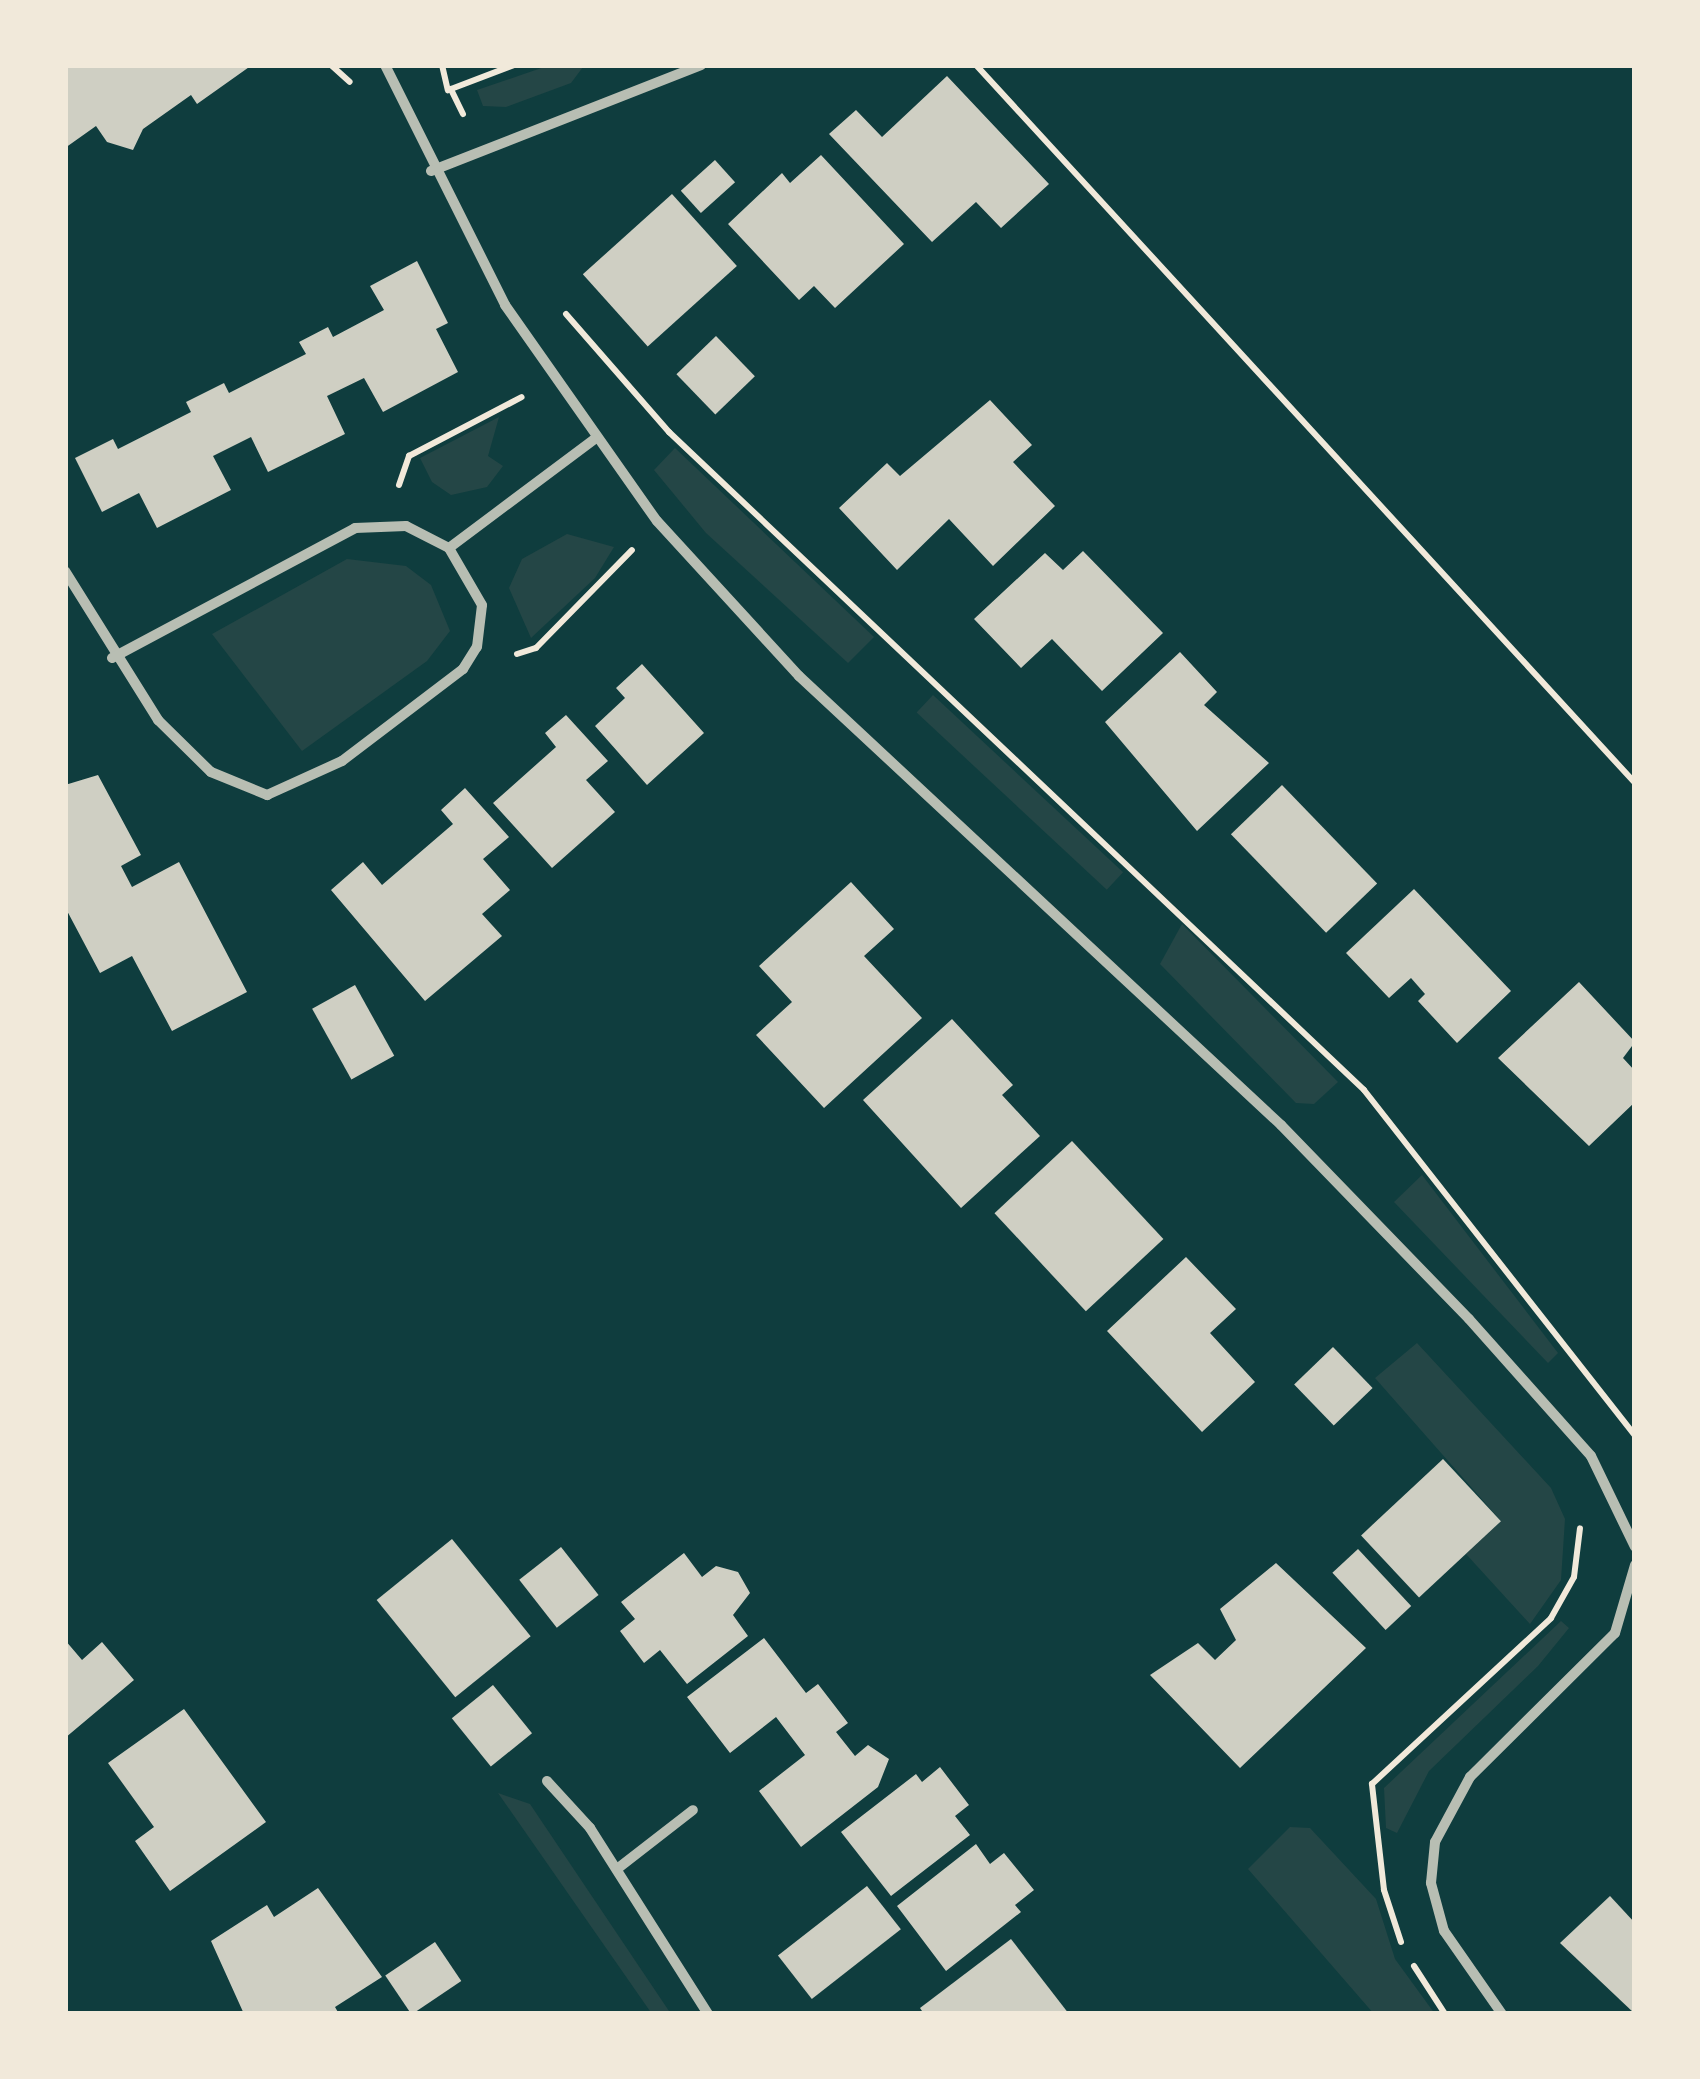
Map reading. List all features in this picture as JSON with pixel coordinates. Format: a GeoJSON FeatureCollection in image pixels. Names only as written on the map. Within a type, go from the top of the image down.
{"type":"FeatureCollection","features":[{"type":"Feature","properties":{"kind":"street"},"geometry":{"type":"LineString","coordinates":[[386,65],[432,171],[552,380],[657,520],[799,676],[1282,1126],[1469,1319],[1591,1456],[1635,1547]]}},
{"type":"Feature","properties":{"kind":"street"},"geometry":{"type":"LineString","coordinates":[[432,171],[700,65]]}},
{"type":"Feature","properties":{"kind":"street"},"geometry":{"type":"LineString","coordinates":[[449,548],[596,438]]}},
{"type":"Feature","properties":{"kind":"street"},"geometry":{"type":"LineString","coordinates":[[65,571],[112,658],[211,772],[267,795],[342,761],[462,669],[477,647],[482,605],[449,548],[386,524],[323,539],[112,658]]}},
{"type":"Feature","properties":{"kind":"street"},"geometry":{"type":"LineString","coordinates":[[1502,2014],[1444,1931],[1431,1884],[1434,1842],[1470,1777],[1615,1632],[1635,1565]]}},
{"type":"Feature","properties":{"kind":"street"},"geometry":{"type":"LineString","coordinates":[[547,1780],[617,1869],[708,2014]]}},
{"type":"Feature","properties":{"kind":"street"},"geometry":{"type":"LineString","coordinates":[[617,1869],[693,1810]]}},
{"type":"Feature","properties":{"kind":"path"},"geometry":{"type":"LineString","coordinates":[[481,150],[451,89],[514,65]]}},
{"type":"Feature","properties":{"kind":"path"},"geometry":{"type":"LineString","coordinates":[[976,65],[1635,783]]}},
{"type":"Feature","properties":{"kind":"path"},"geometry":{"type":"LineString","coordinates":[[560,306],[668,432],[1364,1090],[1635,1436]]}},
{"type":"Feature","properties":{"kind":"path"},"geometry":{"type":"LineString","coordinates":[[386,524],[409,456],[552,380]]}},
{"type":"Feature","properties":{"kind":"path"},"geometry":{"type":"LineString","coordinates":[[462,669],[536,648],[657,520]]}},
{"type":"Feature","properties":{"kind":"shaded area"},"geometry":{"type":"Polygon","coordinates":[[[550,65],[583,67],[571,83],[506,107],[483,106],[477,90],[550,65]]]}},
{"type":"Feature","properties":{"kind":"shaded area"},"geometry":{"type":"Polygon","coordinates":[[[499,417],[488,456],[503,466],[487,487],[451,495],[432,482],[420,458],[499,417]]]}},
{"type":"Feature","properties":{"kind":"shaded area"},"geometry":{"type":"Polygon","coordinates":[[[675,448],[874,637],[848,663],[706,533],[654,470],[675,448]]]}},
{"type":"Feature","properties":{"kind":"shaded area"},"geometry":{"type":"Polygon","coordinates":[[[567,534],[614,547],[595,578],[531,638],[509,588],[522,559],[567,534]]]}},
{"type":"Feature","properties":{"kind":"shaded area"},"geometry":{"type":"Polygon","coordinates":[[[347,559],[406,566],[431,585],[450,631],[427,661],[302,751],[212,634],[347,559]]]}},
{"type":"Feature","properties":{"kind":"shaded area"},"geometry":{"type":"Polygon","coordinates":[[[933,695],[1123,872],[1107,890],[917,713],[933,695]]]}},
{"type":"Feature","properties":{"kind":"shaded area"},"geometry":{"type":"Polygon","coordinates":[[[1182,924],[1338,1082],[1314,1104],[1296,1103],[1160,964],[1182,924]]]}},
{"type":"Feature","properties":{"kind":"shaded area"},"geometry":{"type":"Polygon","coordinates":[[[1422,1175],[1558,1353],[1548,1363],[1394,1202],[1422,1175]]]}},
{"type":"Feature","properties":{"kind":"shaded area"},"geometry":{"type":"Polygon","coordinates":[[[1417,1343],[1551,1488],[1565,1519],[1561,1580],[1530,1624],[1466,1554],[1501,1521],[1375,1378],[1417,1343]]]}},
{"type":"Feature","properties":{"kind":"shaded area"},"geometry":{"type":"Polygon","coordinates":[[[1561,1621],[1569,1628],[1538,1666],[1429,1771],[1397,1833],[1386,1828],[1384,1788],[1561,1621]]]}},
{"type":"Feature","properties":{"kind":"shaded area"},"geometry":{"type":"Polygon","coordinates":[[[498,1793],[530,1804],[671,2014],[652,2014],[498,1793]]]}},
{"type":"Feature","properties":{"kind":"shaded area"},"geometry":{"type":"Polygon","coordinates":[[[1290,1827],[1310,1828],[1376,1899],[1395,1959],[1435,2014],[1374,2014],[1248,1869],[1290,1827]]]}},
{"type":"Feature","properties":{"kind":"building"},"geometry":{"type":"Polygon","coordinates":[[[65,65],[252,65],[197,104],[191,95],[143,129],[133,150],[107,142],[96,126],[65,148],[65,65]]]}},
{"type":"Feature","properties":{"kind":"building"},"geometry":{"type":"Polygon","coordinates":[[[947,76],[1049,184],[1001,228],[976,202],[932,242],[829,134],[856,110],[882,137],[947,76]]]}},
{"type":"Feature","properties":{"kind":"building"},"geometry":{"type":"Polygon","coordinates":[[[821,155],[904,244],[835,308],[814,286],[799,300],[728,224],[782,173],[790,183],[821,155]]]}},
{"type":"Feature","properties":{"kind":"building"},"geometry":{"type":"Polygon","coordinates":[[[715,160],[735,182],[701,213],[681,191],[715,160]]]}},
{"type":"Feature","properties":{"kind":"building"},"geometry":{"type":"Polygon","coordinates":[[[672,194],[737,266],[648,346],[583,274],[672,194]]]}},
{"type":"Feature","properties":{"kind":"building"},"geometry":{"type":"Polygon","coordinates":[[[417,261],[448,323],[436,329],[458,372],[383,412],[364,378],[327,396],[345,434],[268,472],[251,437],[213,456],[231,490],[157,528],[139,493],[102,512],[75,458],[113,439],[118,449],[191,412],[186,402],[224,383],[229,393],[306,354],[299,342],[328,327],[333,337],[384,310],[370,286],[417,261]]]}},
{"type":"Feature","properties":{"kind":"building"},"geometry":{"type":"Polygon","coordinates":[[[716,336],[755,376],[715,414],[676,374],[716,336]]]}},
{"type":"Feature","properties":{"kind":"building"},"geometry":{"type":"Polygon","coordinates":[[[990,400],[1032,445],[1013,462],[1055,506],[993,566],[949,519],[897,570],[839,508],[887,463],[900,476],[990,400]]]}},
{"type":"Feature","properties":{"kind":"building"},"geometry":{"type":"Polygon","coordinates":[[[1083,551],[1163,633],[1102,691],[1052,639],[1021,668],[974,619],[1045,553],[1063,570],[1083,551]]]}},
{"type":"Feature","properties":{"kind":"building"},"geometry":{"type":"Polygon","coordinates":[[[1180,652],[1217,692],[1204,705],[1269,763],[1197,831],[1105,722],[1180,652]]]}},
{"type":"Feature","properties":{"kind":"building"},"geometry":{"type":"Polygon","coordinates":[[[642,664],[704,733],[647,785],[595,726],[625,698],[616,688],[642,664]]]}},
{"type":"Feature","properties":{"kind":"building"},"geometry":{"type":"Polygon","coordinates":[[[566,715],[608,761],[586,780],[615,812],[552,868],[493,803],[556,747],[545,733],[566,715]]]}},
{"type":"Feature","properties":{"kind":"building"},"geometry":{"type":"Polygon","coordinates":[[[98,775],[141,855],[121,866],[132,887],[179,862],[247,992],[172,1031],[132,956],[100,973],[65,907],[65,785],[98,775]]]}},
{"type":"Feature","properties":{"kind":"building"},"geometry":{"type":"Polygon","coordinates":[[[1282,785],[1377,884],[1326,933],[1231,834],[1282,785]]]}},
{"type":"Feature","properties":{"kind":"building"},"geometry":{"type":"Polygon","coordinates":[[[465,788],[509,837],[483,859],[510,890],[482,914],[502,936],[425,1001],[331,890],[363,862],[382,885],[453,824],[441,810],[465,788]]]}},
{"type":"Feature","properties":{"kind":"building"},"geometry":{"type":"Polygon","coordinates":[[[851,882],[894,929],[864,956],[922,1018],[824,1108],[756,1035],[792,1002],[759,966],[851,882]]]}},
{"type":"Feature","properties":{"kind":"building"},"geometry":{"type":"Polygon","coordinates":[[[1414,889],[1511,991],[1457,1043],[1418,1001],[1425,994],[1411,978],[1389,998],[1346,953],[1414,889]]]}},
{"type":"Feature","properties":{"kind":"building"},"geometry":{"type":"Polygon","coordinates":[[[1579,982],[1635,1042],[1623,1058],[1635,1071],[1635,1102],[1589,1146],[1498,1058],[1579,982]]]}},
{"type":"Feature","properties":{"kind":"building"},"geometry":{"type":"Polygon","coordinates":[[[355,985],[394,1056],[351,1080],[312,1009],[355,985]]]}},
{"type":"Feature","properties":{"kind":"building"},"geometry":{"type":"Polygon","coordinates":[[[952,1019],[1013,1085],[1002,1095],[1040,1136],[961,1208],[863,1100],[952,1019]]]}},
{"type":"Feature","properties":{"kind":"building"},"geometry":{"type":"Polygon","coordinates":[[[1072,1141],[1163,1239],[1086,1311],[994,1213],[1072,1141]]]}},
{"type":"Feature","properties":{"kind":"building"},"geometry":{"type":"Polygon","coordinates":[[[1186,1257],[1236,1309],[1210,1333],[1255,1382],[1202,1432],[1107,1331],[1186,1257]]]}},
{"type":"Feature","properties":{"kind":"building"},"geometry":{"type":"Polygon","coordinates":[[[1333,1347],[1373,1388],[1334,1426],[1294,1385],[1333,1347]]]}},
{"type":"Feature","properties":{"kind":"building"},"geometry":{"type":"Polygon","coordinates":[[[1443,1459],[1501,1521],[1419,1598],[1361,1535],[1443,1459]]]}},
{"type":"Feature","properties":{"kind":"building"},"geometry":{"type":"Polygon","coordinates":[[[452,1539],[531,1636],[455,1697],[377,1600],[452,1539]]]}},
{"type":"Feature","properties":{"kind":"building"},"geometry":{"type":"Polygon","coordinates":[[[561,1547],[599,1595],[557,1628],[519,1580],[561,1547]]]}},
{"type":"Feature","properties":{"kind":"building"},"geometry":{"type":"Polygon","coordinates":[[[1358,1549],[1411,1606],[1386,1630],[1332,1573],[1358,1549]]]}},
{"type":"Feature","properties":{"kind":"building"},"geometry":{"type":"Polygon","coordinates":[[[684,1553],[702,1577],[716,1566],[738,1572],[750,1593],[733,1615],[748,1636],[687,1684],[660,1650],[644,1663],[620,1631],[635,1619],[621,1602],[684,1553]]]}},
{"type":"Feature","properties":{"kind":"building"},"geometry":{"type":"Polygon","coordinates":[[[1276,1563],[1366,1648],[1240,1768],[1150,1675],[1198,1643],[1215,1660],[1236,1640],[1220,1609],[1276,1563]]]}},
{"type":"Feature","properties":{"kind":"building"},"geometry":{"type":"Polygon","coordinates":[[[764,1638],[806,1693],[818,1684],[848,1723],[836,1732],[855,1756],[868,1745],[889,1759],[878,1787],[801,1847],[759,1791],[805,1755],[776,1717],[730,1753],[687,1697],[764,1638]]]}},
{"type":"Feature","properties":{"kind":"building"},"geometry":{"type":"Polygon","coordinates":[[[65,1640],[82,1660],[102,1642],[134,1680],[65,1738],[65,1640]]]}},
{"type":"Feature","properties":{"kind":"building"},"geometry":{"type":"Polygon","coordinates":[[[493,1685],[532,1733],[491,1767],[452,1718],[493,1685]]]}},
{"type":"Feature","properties":{"kind":"building"},"geometry":{"type":"Polygon","coordinates":[[[184,1709],[266,1822],[170,1891],[135,1841],[154,1827],[108,1763],[184,1709]]]}},
{"type":"Feature","properties":{"kind":"building"},"geometry":{"type":"Polygon","coordinates":[[[940,1767],[969,1805],[955,1816],[970,1835],[891,1896],[841,1832],[916,1774],[922,1782],[940,1767]]]}},
{"type":"Feature","properties":{"kind":"building"},"geometry":{"type":"Polygon","coordinates":[[[976,1844],[990,1864],[1004,1853],[1034,1890],[1015,1905],[1021,1912],[946,1971],[897,1906],[976,1844]]]}},
{"type":"Feature","properties":{"kind":"building"},"geometry":{"type":"Polygon","coordinates":[[[867,1886],[901,1929],[812,1999],[778,1956],[867,1886]]]}},
{"type":"Feature","properties":{"kind":"building"},"geometry":{"type":"Polygon","coordinates":[[[318,1888],[382,1977],[335,2007],[339,2014],[244,2014],[211,1941],[267,1905],[274,1917],[318,1888]]]}},
{"type":"Feature","properties":{"kind":"building"},"geometry":{"type":"Polygon","coordinates":[[[1610,1896],[1635,1923],[1635,2014],[1560,1943],[1610,1896]]]}},
{"type":"Feature","properties":{"kind":"building"},"geometry":{"type":"Polygon","coordinates":[[[1011,1939],[1069,2014],[924,2014],[920,2008],[1011,1939]]]}},
{"type":"Feature","properties":{"kind":"building"},"geometry":{"type":"Polygon","coordinates":[[[435,1942],[461,1981],[411,2014],[385,1976],[435,1942]]]}}]}
